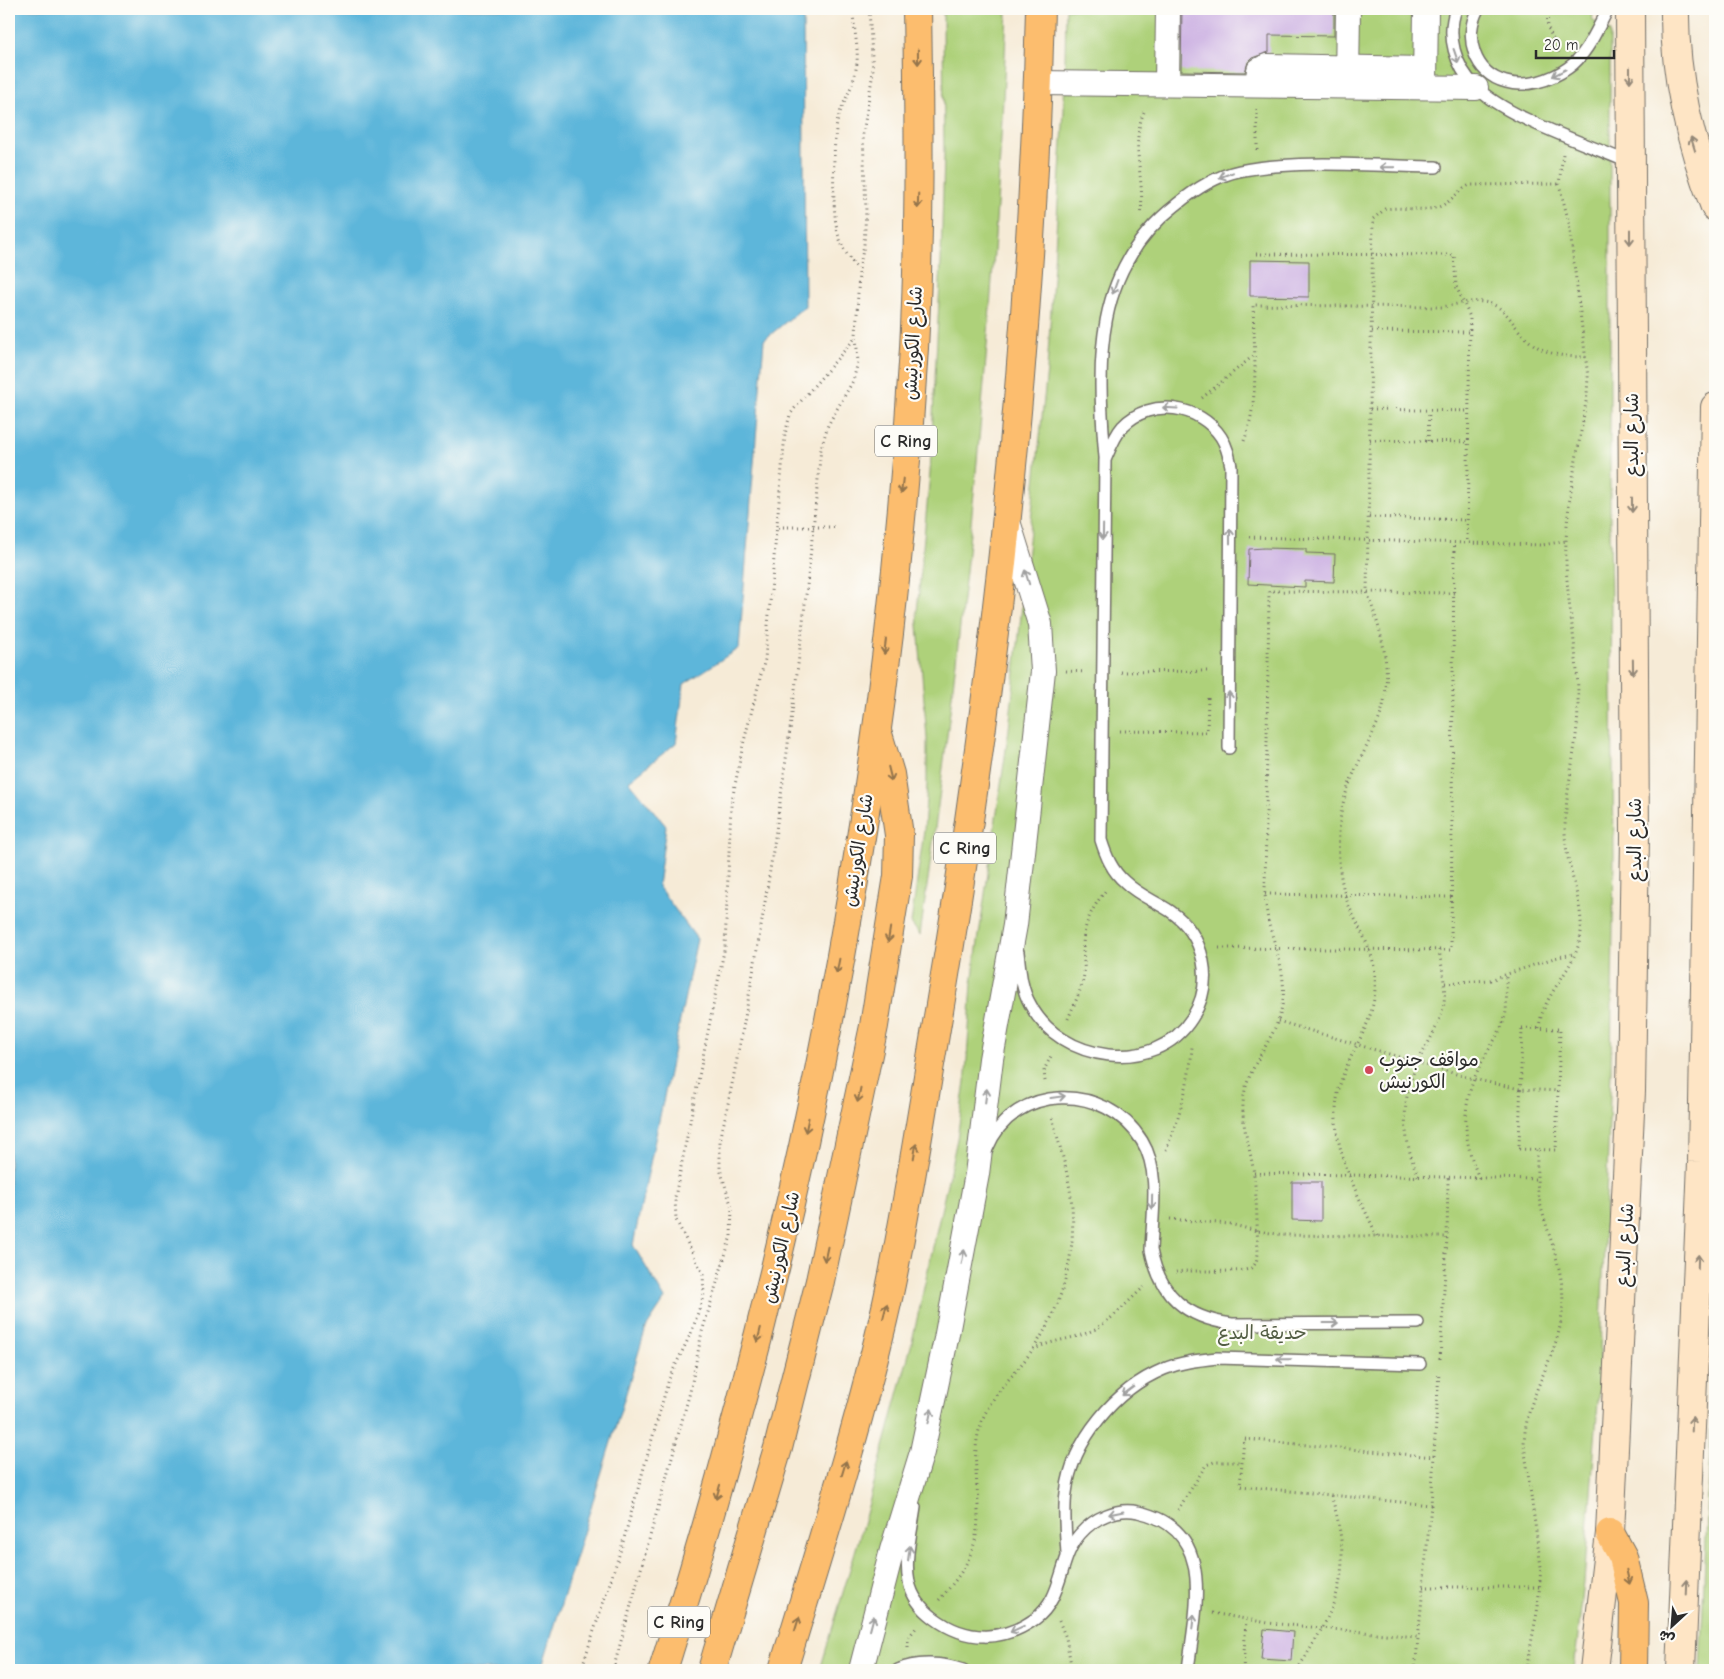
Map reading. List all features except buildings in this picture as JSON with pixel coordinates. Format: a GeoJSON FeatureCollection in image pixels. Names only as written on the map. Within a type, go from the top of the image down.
{"type":"FeatureCollection","features":[{"type":"Feature","properties":{"kind":"main road","name":"شارع الكورنيش"},"geometry":{"type":"LineString","coordinates":[[663,1670],[726,1463],[793,1192],[847,920],[876,727],[893,585],[914,347],[920,152],[917,9]]}},
{"type":"Feature","properties":{"kind":"main road","name":"C Ring"},"geometry":{"type":"LineString","coordinates":[[784,1670],[856,1427],[887,1302],[900,1238],[956,913],[987,690],[1007,516],[1027,280],[1038,83],[1040,9]]}},
{"type":"Feature","properties":{"kind":"main road","name":"شارع البدع"},"geometry":{"type":"LineString","coordinates":[[1594,1670],[1610,1533],[1631,1081],[1635,837],[1630,9]]}},
{"type":"Feature","properties":{"kind":"main road"},"geometry":{"type":"LineString","coordinates":[[1675,9],[1677,54],[1682,95],[1690,134],[1715,207]]}},
{"type":"Feature","properties":{"kind":"main road"},"geometry":{"type":"LineString","coordinates":[[1682,1670],[1702,1162],[1715,407]]}},
{"type":"Feature","properties":{"kind":"main road"},"geometry":{"type":"LineString","coordinates":[[712,1670],[778,1448],[820,1281],[874,1026],[898,876],[899,835],[890,774],[876,727]]}},
{"type":"Feature","properties":{"kind":"main road"},"geometry":{"type":"LineString","coordinates":[[1610,1533],[1624,1557],[1634,1603],[1633,1670]]}},
{"type":"Feature","properties":{"kind":"street"},"geometry":{"type":"LineString","coordinates":[[1163,84],[1168,9]]}},
{"type":"Feature","properties":{"kind":"street"},"geometry":{"type":"LineString","coordinates":[[1347,77],[1348,9]]}},
{"type":"Feature","properties":{"kind":"street"},"geometry":{"type":"LineString","coordinates":[[1425,78],[1426,9]]}},
{"type":"Feature","properties":{"kind":"street"},"geometry":{"type":"LineString","coordinates":[[1038,83],[1257,85],[1298,76],[1425,78],[1476,88]]}},
{"type":"Feature","properties":{"kind":"street"},"geometry":{"type":"LineString","coordinates":[[861,1670],[892,1550],[922,1452],[946,1339],[977,1174],[991,1059],[1015,925],[1043,671],[1040,624],[1007,516]]}},
{"type":"Feature","properties":{"kind":"lane"},"geometry":{"type":"LineString","coordinates":[[1456,9],[1451,33],[1454,52],[1462,72],[1476,88],[1517,113],[1630,163]]}},
{"type":"Feature","properties":{"kind":"lane"},"geometry":{"type":"LineString","coordinates":[[1478,9],[1474,17],[1470,36],[1475,56],[1487,72],[1506,82],[1526,84],[1548,79],[1568,68],[1593,38],[1608,9]]}},
{"type":"Feature","properties":{"kind":"lane"},"geometry":{"type":"LineString","coordinates":[[1015,925],[1020,979],[1030,1004],[1042,1022],[1059,1038],[1078,1048],[1102,1054],[1126,1056],[1147,1053],[1178,1035],[1191,1019],[1198,1006],[1204,983],[1203,959],[1193,934],[1171,911],[1140,894],[1118,875],[1109,861],[1101,840],[1105,460],[1100,388],[1105,323],[1117,280],[1137,244],[1163,215],[1202,186],[1238,171],[1303,165],[1436,167]]}},
{"type":"Feature","properties":{"kind":"lane"},"geometry":{"type":"LineString","coordinates":[[1105,460],[1122,427],[1132,418],[1158,408],[1187,410],[1210,424],[1221,437],[1227,450],[1231,466],[1229,748]]}},
{"type":"Feature","properties":{"kind":"lane"},"geometry":{"type":"LineString","coordinates":[[977,1174],[991,1138],[1013,1115],[1048,1099],[1073,1096],[1088,1100],[1119,1116],[1142,1141],[1153,1174],[1151,1250],[1160,1277],[1171,1297],[1181,1305],[1210,1321],[1232,1324],[1418,1323]]}},
{"type":"Feature","properties":{"kind":"lane"},"geometry":{"type":"LineString","coordinates":[[1067,1554],[1064,1509],[1066,1491],[1079,1451],[1106,1410],[1143,1380],[1164,1369],[1188,1362],[1217,1358],[1420,1364]]}},
{"type":"Feature","properties":{"kind":"lane"},"geometry":{"type":"LineString","coordinates":[[922,1452],[908,1563],[909,1582],[915,1599],[926,1613],[944,1626],[962,1634],[981,1637],[1000,1636],[1018,1630],[1037,1618],[1052,1602],[1067,1554],[1079,1535],[1093,1521],[1112,1513],[1133,1511],[1154,1516],[1170,1524],[1183,1537],[1192,1553],[1196,1574],[1195,1608],[1188,1670]]}},
{"type":"Feature","properties":{"kind":"lane"},"geometry":{"type":"LineString","coordinates":[[903,1668],[931,1664],[963,1670]]}},
{"type":"Feature","properties":{"kind":"path"},"geometry":{"type":"LineString","coordinates":[[853,9],[857,68],[854,82],[837,122],[835,138],[835,211],[839,238],[847,255],[859,270]]}},
{"type":"Feature","properties":{"kind":"path"},"geometry":{"type":"LineString","coordinates":[[613,1670],[690,1392],[702,1332],[731,1236],[732,1208],[720,1169],[720,1141],[760,939],[791,738],[822,448],[828,425],[856,372],[858,362],[856,336],[859,270],[864,245],[866,211],[863,134],[873,72],[869,9]]}},
{"type":"Feature","properties":{"kind":"path"},"geometry":{"type":"LineString","coordinates":[[1547,9],[1548,28],[1562,57]]}},
{"type":"Feature","properties":{"kind":"path"},"geometry":{"type":"LineString","coordinates":[[1137,244],[1142,202],[1137,131],[1141,117],[1163,84]]}},
{"type":"Feature","properties":{"kind":"path"},"geometry":{"type":"LineString","coordinates":[[1257,85],[1257,168]]}},
{"type":"Feature","properties":{"kind":"path"},"geometry":{"type":"LineString","coordinates":[[1539,1028],[1540,1015],[1544,1006],[1574,954],[1580,938],[1580,918],[1567,857],[1565,833],[1566,802],[1576,744],[1578,704],[1569,611],[1566,541],[1587,395],[1586,357],[1569,223],[1560,184],[1564,148]]}},
{"type":"Feature","properties":{"kind":"path"},"geometry":{"type":"LineString","coordinates":[[1377,1236],[1338,1149],[1335,1122],[1336,1104],[1346,1068],[1370,1022],[1375,998],[1375,974],[1369,949],[1345,895],[1340,862],[1342,808],[1350,783],[1378,722],[1386,678],[1382,636],[1368,592],[1374,219],[1385,209],[1435,208],[1450,201],[1462,188],[1470,184],[1560,184]]}},
{"type":"Feature","properties":{"kind":"path"},"geometry":{"type":"LineString","coordinates":[[1256,254],[1454,256],[1456,286],[1470,318],[1467,544]]}},
{"type":"Feature","properties":{"kind":"path"},"geometry":{"type":"LineString","coordinates":[[1231,466],[1249,428],[1254,355],[1253,305],[1442,307],[1464,302],[1482,302],[1495,305],[1506,313],[1534,345],[1547,353],[1564,357],[1586,357]]}},
{"type":"Feature","properties":{"kind":"path"},"geometry":{"type":"LineString","coordinates":[[1372,331],[1470,332]]}},
{"type":"Feature","properties":{"kind":"path"},"geometry":{"type":"LineString","coordinates":[[581,1670],[621,1549],[669,1378],[692,1331],[704,1294],[703,1274],[676,1220],[674,1197],[721,970],[726,922],[728,835],[731,805],[743,745],[765,659],[785,434],[790,415],[856,336]]}},
{"type":"Feature","properties":{"kind":"path"},"geometry":{"type":"LineString","coordinates":[[1187,410],[1254,355]]}},
{"type":"Feature","properties":{"kind":"path"},"geometry":{"type":"LineString","coordinates":[[1370,409],[1469,411]]}},
{"type":"Feature","properties":{"kind":"path"},"geometry":{"type":"LineString","coordinates":[[1428,442],[1429,411]]}},
{"type":"Feature","properties":{"kind":"path"},"geometry":{"type":"LineString","coordinates":[[1370,440],[1469,442]]}},
{"type":"Feature","properties":{"kind":"path"},"geometry":{"type":"LineString","coordinates":[[1369,517],[1467,520]]}},
{"type":"Feature","properties":{"kind":"path"},"geometry":{"type":"LineString","coordinates":[[778,527],[835,527]]}},
{"type":"Feature","properties":{"kind":"path"},"geometry":{"type":"LineString","coordinates":[[1230,536],[1467,544],[1542,545],[1566,541]]}},
{"type":"Feature","properties":{"kind":"path"},"geometry":{"type":"LineString","coordinates":[[1199,947],[1451,950],[1454,543]]}},
{"type":"Feature","properties":{"kind":"path"},"geometry":{"type":"LineString","coordinates":[[1033,1350],[1046,1343],[1087,1333],[1097,1328],[1145,1286],[1160,1277],[1196,1269],[1242,1270],[1251,1268],[1256,1262],[1258,1254],[1254,1173],[1243,1124],[1243,1101],[1248,1077],[1278,1021],[1284,989],[1277,948],[1269,924],[1265,894],[1269,591],[1454,593]]}},
{"type":"Feature","properties":{"kind":"path"},"geometry":{"type":"LineString","coordinates":[[1209,662],[1209,680]]}},
{"type":"Feature","properties":{"kind":"path"},"geometry":{"type":"LineString","coordinates":[[1043,671],[1209,671]]}},
{"type":"Feature","properties":{"kind":"path"},"geometry":{"type":"LineString","coordinates":[[1102,730],[1207,732],[1208,688]]}},
{"type":"Feature","properties":{"kind":"path"},"geometry":{"type":"LineString","coordinates":[[903,1668],[908,1638],[926,1613],[957,1579],[970,1560],[977,1536],[978,1508],[974,1461],[976,1444],[984,1414],[991,1400],[1033,1350],[1050,1321],[1064,1289],[1072,1250],[1070,1191],[1048,1099],[1044,1070],[1082,985],[1086,924],[1101,896],[1118,875]]}},
{"type":"Feature","properties":{"kind":"path"},"geometry":{"type":"LineString","coordinates":[[1265,894],[1452,897]]}},
{"type":"Feature","properties":{"kind":"path"},"geometry":{"type":"LineString","coordinates":[[1418,1177],[1409,1154],[1404,1131],[1404,1108],[1409,1084],[1438,1024],[1444,1004],[1445,983],[1439,950]]}},
{"type":"Feature","properties":{"kind":"path"},"geometry":{"type":"LineString","coordinates":[[1445,983],[1473,982],[1506,976],[1540,962],[1574,954]]}},
{"type":"Feature","properties":{"kind":"path"},"geometry":{"type":"LineString","coordinates":[[1479,1178],[1466,1138],[1465,1118],[1473,1079],[1503,1025],[1506,1012],[1506,976]]}},
{"type":"Feature","properties":{"kind":"path"},"geometry":{"type":"LineString","coordinates":[[1153,1174],[1172,1136],[1191,1063],[1191,1019]]}},
{"type":"Feature","properties":{"kind":"path"},"geometry":{"type":"LineString","coordinates":[[1278,1021],[1473,1079],[1520,1089],[1558,1091]]}},
{"type":"Feature","properties":{"kind":"path"},"geometry":{"type":"LineString","coordinates":[[1522,1028],[1560,1029],[1556,1150],[1519,1149],[1520,1089],[1522,1028]]}},
{"type":"Feature","properties":{"kind":"path"},"geometry":{"type":"LineString","coordinates":[[1526,1670],[1541,1587],[1541,1559],[1524,1445],[1524,1429],[1532,1398],[1559,1332],[1563,1296],[1558,1261],[1544,1219],[1537,1180],[1537,1150]]}},
{"type":"Feature","properties":{"kind":"path"},"geometry":{"type":"LineString","coordinates":[[1254,1173],[1537,1180]]}},
{"type":"Feature","properties":{"kind":"path"},"geometry":{"type":"LineString","coordinates":[[1415,1670],[1434,1457],[1447,1237],[1448,1178]]}},
{"type":"Feature","properties":{"kind":"path"},"geometry":{"type":"LineString","coordinates":[[1152,1217],[1230,1224],[1284,1235],[1447,1237]]}},
{"type":"Feature","properties":{"kind":"path"},"geometry":{"type":"LineString","coordinates":[[1430,1505],[1240,1486],[1244,1439],[1434,1457]]}},
{"type":"Feature","properties":{"kind":"path"},"geometry":{"type":"LineString","coordinates":[[1297,1670],[1324,1628],[1335,1603],[1342,1577],[1343,1549],[1340,1522],[1332,1495]]}},
{"type":"Feature","properties":{"kind":"path"},"geometry":{"type":"LineString","coordinates":[[1423,1586],[1541,1587]]}},
{"type":"Feature","properties":{"kind":"path"},"geometry":{"type":"LineString","coordinates":[[1052,1602],[1066,1638],[1072,1670]]}},
{"type":"Feature","properties":{"kind":"path"},"geometry":{"type":"LineString","coordinates":[[1195,1608],[1246,1620],[1417,1637]]}},
{"type":"Feature","properties":{"kind":"path"},"geometry":{"type":"LineString","coordinates":[[1243,1670],[1246,1620]]}},
{"type":"Feature","properties":{"kind":"green space"},"geometry":{"type":"Polygon","coordinates":[[[943,9],[1007,9],[995,242],[976,473],[951,705],[920,935],[911,923],[924,831],[927,784],[927,738],[917,612],[930,473],[941,263],[944,156],[943,9]]]}},
{"type":"Feature","properties":{"kind":"green space","name":"حديقة البدع"},"geometry":{"type":"Polygon","coordinates":[[[1066,9],[1594,9],[1592,20],[1610,32],[1610,527],[1614,853],[1611,1071],[1598,1402],[1584,1582],[1574,1670],[820,1670],[863,1525],[911,1346],[957,1139],[966,1074],[972,983],[1009,729],[1047,370],[1064,111],[1066,9]]]}},
{"type":"Feature","properties":{"kind":"green space"},"geometry":{"type":"Polygon","coordinates":[[[1715,1339],[1715,1670],[1700,1670],[1715,1339]]]}},
{"type":"Feature","properties":{"kind":"water"},"geometry":{"type":"Polygon","coordinates":[[[9,9],[803,9],[805,306],[764,340],[739,648],[684,684],[676,743],[629,781],[666,826],[658,886],[697,939],[633,1245],[665,1299],[646,1328],[541,1670],[9,1670],[9,9]]]}},
{"type":"Feature","properties":{"kind":"place","name":"مواقف جنوب الكورنيش"},"geometry":{"type":"Point","coordinates":[1369,1070]}}]}
